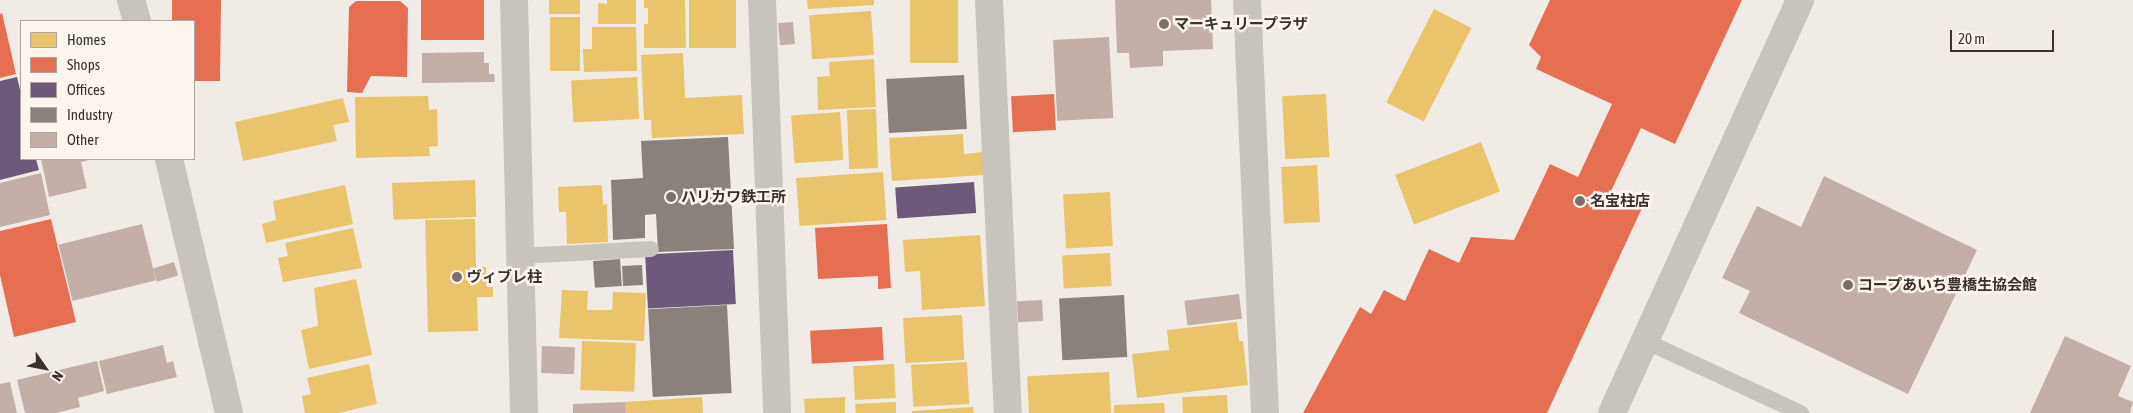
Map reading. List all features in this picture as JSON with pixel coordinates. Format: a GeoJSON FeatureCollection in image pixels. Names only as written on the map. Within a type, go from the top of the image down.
{"type":"FeatureCollection","features":[{"type":"Feature","properties":{"kind":"street"},"geometry":{"type":"LineString","coordinates":[[132,0],[136,20]]}},
{"type":"Feature","properties":{"kind":"street"},"geometry":{"type":"LineString","coordinates":[[514,0],[524,413]]}},
{"type":"Feature","properties":{"kind":"street"},"geometry":{"type":"LineString","coordinates":[[762,0],[777,413]]}},
{"type":"Feature","properties":{"kind":"street"},"geometry":{"type":"LineString","coordinates":[[989,0],[1008,413]]}},
{"type":"Feature","properties":{"kind":"street"},"geometry":{"type":"LineString","coordinates":[[1247,0],[1265,413]]}},
{"type":"Feature","properties":{"kind":"street"},"geometry":{"type":"LineString","coordinates":[[1612,413],[1800,0]]}},
{"type":"Feature","properties":{"kind":"street"},"geometry":{"type":"LineString","coordinates":[[169,160],[229,413]]}},
{"type":"Feature","properties":{"kind":"lane"},"geometry":{"type":"LineString","coordinates":[[520,256],[651,250]]}},
{"type":"Feature","properties":{"kind":"lane"},"geometry":{"type":"LineString","coordinates":[[1645,341],[1801,413]]}},
{"type":"Feature","properties":{"kind":"building: Homes"},"geometry":{"type":"Polygon","coordinates":[[[549,0],[580,0],[580,14],[549,14],[549,0]]]}},
{"type":"Feature","properties":{"kind":"building: Homes"},"geometry":{"type":"Polygon","coordinates":[[[607,0],[636,0],[636,24],[598,24],[598,3],[607,4],[607,0]]]}},
{"type":"Feature","properties":{"kind":"building: Homes"},"geometry":{"type":"Polygon","coordinates":[[[644,0],[685,0],[686,48],[644,48],[644,24],[648,24],[648,8],[644,8],[644,0]]]}},
{"type":"Feature","properties":{"kind":"building: Homes"},"geometry":{"type":"Polygon","coordinates":[[[689,0],[736,0],[736,48],[689,48],[689,0]]]}},
{"type":"Feature","properties":{"kind":"building: Homes"},"geometry":{"type":"Polygon","coordinates":[[[807,0],[874,0],[874,5],[808,9],[807,0]]]}},
{"type":"Feature","properties":{"kind":"building: Homes"},"geometry":{"type":"Polygon","coordinates":[[[910,0],[958,0],[958,63],[910,63],[910,0]]]}},
{"type":"Feature","properties":{"kind":"building: Homes"},"geometry":{"type":"Polygon","coordinates":[[[1434,9],[1471,28],[1424,122],[1386,103],[1434,9]]]}},
{"type":"Feature","properties":{"kind":"building: Homes"},"geometry":{"type":"Polygon","coordinates":[[[871,11],[874,55],[812,59],[809,15],[871,11]]]}},
{"type":"Feature","properties":{"kind":"building: Homes"},"geometry":{"type":"Polygon","coordinates":[[[550,17],[580,17],[580,71],[550,71],[550,17]]]}},
{"type":"Feature","properties":{"kind":"building: Homes"},"geometry":{"type":"Polygon","coordinates":[[[592,27],[636,27],[637,71],[584,72],[583,49],[592,49],[592,27]]]}},
{"type":"Feature","properties":{"kind":"building: Homes"},"geometry":{"type":"Polygon","coordinates":[[[683,53],[685,98],[742,95],[744,134],[652,138],[651,120],[644,120],[641,55],[683,53]]]}},
{"type":"Feature","properties":{"kind":"building: Homes"},"geometry":{"type":"Polygon","coordinates":[[[874,59],[876,107],[818,110],[817,77],[830,76],[829,62],[874,59]]]}},
{"type":"Feature","properties":{"kind":"building: Homes"},"geometry":{"type":"Polygon","coordinates":[[[637,77],[639,119],[573,122],[571,80],[637,77]]]}},
{"type":"Feature","properties":{"kind":"building: Homes"},"geometry":{"type":"Polygon","coordinates":[[[1326,94],[1329,157],[1285,159],[1282,96],[1326,94]]]}},
{"type":"Feature","properties":{"kind":"building: Homes"},"geometry":{"type":"Polygon","coordinates":[[[428,96],[429,110],[437,109],[438,146],[429,147],[430,156],[356,158],[355,97],[428,96]]]}},
{"type":"Feature","properties":{"kind":"building: Homes"},"geometry":{"type":"Polygon","coordinates":[[[343,98],[349,122],[333,125],[337,141],[243,161],[235,122],[343,98]]]}},
{"type":"Feature","properties":{"kind":"building: Homes"},"geometry":{"type":"Polygon","coordinates":[[[876,109],[878,168],[849,169],[847,110],[876,109]]]}},
{"type":"Feature","properties":{"kind":"building: Homes"},"geometry":{"type":"Polygon","coordinates":[[[840,112],[843,160],[794,163],[791,115],[840,112]]]}},
{"type":"Feature","properties":{"kind":"building: Homes"},"geometry":{"type":"Polygon","coordinates":[[[963,134],[964,154],[983,152],[984,175],[892,181],[889,138],[963,134]]]}},
{"type":"Feature","properties":{"kind":"building: Homes"},"geometry":{"type":"Polygon","coordinates":[[[1481,142],[1500,191],[1414,224],[1395,175],[1481,142]]]}},
{"type":"Feature","properties":{"kind":"building: Homes"},"geometry":{"type":"Polygon","coordinates":[[[1317,165],[1320,222],[1284,224],[1281,167],[1317,165]]]}},
{"type":"Feature","properties":{"kind":"building: Homes"},"geometry":{"type":"Polygon","coordinates":[[[883,172],[886,220],[800,226],[796,178],[883,172]]]}},
{"type":"Feature","properties":{"kind":"building: Homes"},"geometry":{"type":"Polygon","coordinates":[[[475,180],[476,217],[393,220],[392,183],[475,180]]]}},
{"type":"Feature","properties":{"kind":"building: Homes"},"geometry":{"type":"Polygon","coordinates":[[[345,185],[353,224],[266,243],[262,224],[276,220],[273,201],[345,185]]]}},
{"type":"Feature","properties":{"kind":"building: Homes"},"geometry":{"type":"Polygon","coordinates":[[[602,185],[603,205],[607,204],[608,242],[567,244],[566,212],[559,212],[558,187],[602,185]]]}},
{"type":"Feature","properties":{"kind":"building: Homes"},"geometry":{"type":"Polygon","coordinates":[[[1110,192],[1113,246],[1066,248],[1063,194],[1110,192]]]}},
{"type":"Feature","properties":{"kind":"building: Homes","name":"ヴィブレ柱"},"geometry":{"type":"Polygon","coordinates":[[[475,219],[476,267],[486,267],[487,287],[493,287],[493,297],[477,297],[478,331],[428,332],[425,220],[475,219]]]}},
{"type":"Feature","properties":{"kind":"building: Homes"},"geometry":{"type":"Polygon","coordinates":[[[353,228],[362,268],[283,282],[278,258],[288,256],[285,243],[353,228]]]}},
{"type":"Feature","properties":{"kind":"building: Homes"},"geometry":{"type":"Polygon","coordinates":[[[980,235],[985,306],[922,310],[920,271],[905,272],[903,240],[980,235]]]}},
{"type":"Feature","properties":{"kind":"building: Homes"},"geometry":{"type":"Polygon","coordinates":[[[1110,253],[1112,286],[1064,288],[1062,256],[1110,253]]]}},
{"type":"Feature","properties":{"kind":"building: Homes"},"geometry":{"type":"Polygon","coordinates":[[[356,279],[372,355],[309,369],[301,330],[318,326],[314,288],[356,279]]]}},
{"type":"Feature","properties":{"kind":"building: Homes"},"geometry":{"type":"Polygon","coordinates":[[[562,290],[588,291],[587,310],[612,310],[613,292],[646,293],[644,341],[559,338],[562,290]]]}},
{"type":"Feature","properties":{"kind":"building: Homes"},"geometry":{"type":"Polygon","coordinates":[[[962,315],[964,360],[905,363],[903,318],[962,315]]]}},
{"type":"Feature","properties":{"kind":"building: Homes"},"geometry":{"type":"Polygon","coordinates":[[[1237,322],[1239,341],[1243,341],[1248,385],[1137,398],[1132,354],[1169,350],[1167,330],[1237,322]]]}},
{"type":"Feature","properties":{"kind":"building: Homes"},"geometry":{"type":"Polygon","coordinates":[[[582,341],[636,343],[634,392],[580,390],[582,341]]]}},
{"type":"Feature","properties":{"kind":"building: Homes"},"geometry":{"type":"Polygon","coordinates":[[[967,362],[969,404],[913,407],[911,365],[967,362]]]}},
{"type":"Feature","properties":{"kind":"building: Homes"},"geometry":{"type":"Polygon","coordinates":[[[369,364],[377,404],[338,413],[305,413],[302,396],[311,394],[307,378],[369,364]]]}},
{"type":"Feature","properties":{"kind":"building: Homes"},"geometry":{"type":"Polygon","coordinates":[[[894,364],[896,398],[855,400],[853,366],[894,364]]]}},
{"type":"Feature","properties":{"kind":"building: Homes"},"geometry":{"type":"Polygon","coordinates":[[[1109,372],[1111,413],[1029,413],[1027,376],[1109,372]]]}},
{"type":"Feature","properties":{"kind":"building: Homes"},"geometry":{"type":"Polygon","coordinates":[[[1227,395],[1228,413],[1183,413],[1182,397],[1227,395]]]}},
{"type":"Feature","properties":{"kind":"building: Homes"},"geometry":{"type":"Polygon","coordinates":[[[702,397],[703,413],[626,413],[625,402],[702,397]]]}},
{"type":"Feature","properties":{"kind":"building: Homes"},"geometry":{"type":"Polygon","coordinates":[[[845,397],[845,413],[805,413],[804,399],[845,397]]]}},
{"type":"Feature","properties":{"kind":"building: Homes"},"geometry":{"type":"Polygon","coordinates":[[[896,402],[896,413],[856,413],[855,404],[896,402]]]}},
{"type":"Feature","properties":{"kind":"building: Homes"},"geometry":{"type":"Polygon","coordinates":[[[1164,403],[1165,413],[1114,413],[1114,405],[1164,403]]]}},
{"type":"Feature","properties":{"kind":"building: Homes"},"geometry":{"type":"Polygon","coordinates":[[[973,407],[974,413],[912,413],[912,411],[973,407]]]}},
{"type":"Feature","properties":{"kind":"building: Shops"},"geometry":{"type":"Polygon","coordinates":[[[172,0],[221,0],[220,81],[195,81],[195,20],[172,20],[172,0]]]}},
{"type":"Feature","properties":{"kind":"building: Shops"},"geometry":{"type":"Polygon","coordinates":[[[421,0],[484,0],[484,40],[421,40],[421,0]]]}},
{"type":"Feature","properties":{"kind":"building: Shops","name":"名宝柱店"},"geometry":{"type":"Polygon","coordinates":[[[1550,0],[1742,0],[1675,144],[1641,128],[1610,193],[1642,208],[1547,413],[1303,413],[1360,307],[1371,314],[1384,290],[1405,301],[1429,249],[1459,263],[1471,237],[1514,240],[1550,164],[1578,177],[1612,104],[1536,69],[1541,57],[1529,45],[1550,0]]]}},
{"type":"Feature","properties":{"kind":"building: Shops"},"geometry":{"type":"Polygon","coordinates":[[[356,1],[400,1],[408,8],[407,77],[371,76],[362,93],[347,92],[349,7],[356,1]]]}},
{"type":"Feature","properties":{"kind":"building: Shops"},"geometry":{"type":"Polygon","coordinates":[[[2,13],[16,74],[0,78],[0,14],[2,13]]]}},
{"type":"Feature","properties":{"kind":"building: Shops"},"geometry":{"type":"Polygon","coordinates":[[[1054,94],[1056,130],[1013,132],[1011,96],[1054,94]]]}},
{"type":"Feature","properties":{"kind":"building: Shops"},"geometry":{"type":"Polygon","coordinates":[[[51,219],[76,322],[14,337],[0,275],[0,231],[51,219]]]}},
{"type":"Feature","properties":{"kind":"building: Shops"},"geometry":{"type":"Polygon","coordinates":[[[887,224],[891,288],[878,289],[878,276],[818,279],[815,228],[887,224]]]}},
{"type":"Feature","properties":{"kind":"building: Shops"},"geometry":{"type":"Polygon","coordinates":[[[882,327],[884,360],[812,364],[810,331],[882,327]]]}},
{"type":"Feature","properties":{"kind":"building: Offices"},"geometry":{"type":"Polygon","coordinates":[[[17,77],[20,90],[20,160],[36,160],[39,170],[0,180],[0,81],[17,77]]]}},
{"type":"Feature","properties":{"kind":"building: Offices"},"geometry":{"type":"Polygon","coordinates":[[[974,182],[976,213],[897,218],[895,188],[974,182]]]}},
{"type":"Feature","properties":{"kind":"building: Offices"},"geometry":{"type":"Polygon","coordinates":[[[733,250],[736,304],[648,309],[645,255],[733,250]]]}},
{"type":"Feature","properties":{"kind":"building: Industry"},"geometry":{"type":"Polygon","coordinates":[[[964,75],[967,129],[889,133],[886,79],[964,75]]]}},
{"type":"Feature","properties":{"kind":"building: Industry","name":"ハリカワ鉄工所"},"geometry":{"type":"Polygon","coordinates":[[[728,137],[734,249],[658,252],[656,214],[645,215],[645,238],[613,240],[611,180],[643,178],[641,141],[728,137]]]}},
{"type":"Feature","properties":{"kind":"building: Industry"},"geometry":{"type":"Polygon","coordinates":[[[620,259],[622,286],[595,288],[593,261],[620,259]]]}},
{"type":"Feature","properties":{"kind":"building: Industry"},"geometry":{"type":"Polygon","coordinates":[[[642,265],[643,285],[623,286],[622,266],[642,265]]]}},
{"type":"Feature","properties":{"kind":"building: Industry"},"geometry":{"type":"Polygon","coordinates":[[[1124,295],[1127,357],[1062,360],[1059,298],[1124,295]]]}},
{"type":"Feature","properties":{"kind":"building: Industry"},"geometry":{"type":"Polygon","coordinates":[[[727,305],[732,393],[653,397],[648,309],[727,305]]]}},
{"type":"Feature","properties":{"kind":"building: Other","name":"マーキュリープラザ"},"geometry":{"type":"Polygon","coordinates":[[[1115,0],[1211,0],[1213,49],[1163,51],[1163,66],[1130,68],[1129,53],[1117,53],[1115,0]]]}},
{"type":"Feature","properties":{"kind":"building: Other"},"geometry":{"type":"Polygon","coordinates":[[[793,22],[795,44],[780,45],[778,23],[793,22]]]}},
{"type":"Feature","properties":{"kind":"building: Other"},"geometry":{"type":"Polygon","coordinates":[[[1109,37],[1113,118],[1057,121],[1053,40],[1109,37]]]}},
{"type":"Feature","properties":{"kind":"building: Other"},"geometry":{"type":"Polygon","coordinates":[[[484,52],[484,63],[489,63],[489,74],[494,74],[495,82],[422,83],[422,53],[484,52]]]}},
{"type":"Feature","properties":{"kind":"building: Other"},"geometry":{"type":"Polygon","coordinates":[[[41,160],[89,160],[81,162],[87,188],[49,197],[41,160]]]}},
{"type":"Feature","properties":{"kind":"building: Other"},"geometry":{"type":"Polygon","coordinates":[[[41,173],[50,215],[0,227],[0,183],[41,173]]]}},
{"type":"Feature","properties":{"kind":"building: Other","name":"コープあいち豊橋生協会館"},"geometry":{"type":"Polygon","coordinates":[[[1824,176],[1977,250],[1908,394],[1739,313],[1750,291],[1722,278],[1757,206],[1801,227],[1824,176]]]}},
{"type":"Feature","properties":{"kind":"building: Other"},"geometry":{"type":"Polygon","coordinates":[[[142,224],[156,280],[73,301],[59,245],[142,224]]]}},
{"type":"Feature","properties":{"kind":"building: Other"},"geometry":{"type":"Polygon","coordinates":[[[174,262],[178,275],[157,282],[153,268],[174,262]]]}},
{"type":"Feature","properties":{"kind":"building: Other"},"geometry":{"type":"Polygon","coordinates":[[[1239,294],[1242,319],[1187,326],[1184,301],[1239,294]]]}},
{"type":"Feature","properties":{"kind":"building: Other"},"geometry":{"type":"Polygon","coordinates":[[[1042,300],[1043,321],[1018,322],[1017,301],[1042,300]]]}},
{"type":"Feature","properties":{"kind":"building: Other"},"geometry":{"type":"Polygon","coordinates":[[[2065,336],[2131,366],[2118,396],[2133,402],[2130,413],[2030,413],[2065,336]]]}},
{"type":"Feature","properties":{"kind":"building: Other"},"geometry":{"type":"Polygon","coordinates":[[[163,345],[167,363],[173,361],[177,377],[107,394],[99,361],[163,345]]]}},
{"type":"Feature","properties":{"kind":"building: Other"},"geometry":{"type":"Polygon","coordinates":[[[542,346],[575,347],[574,374],[541,373],[542,346]]]}},
{"type":"Feature","properties":{"kind":"building: Other"},"geometry":{"type":"Polygon","coordinates":[[[97,361],[104,391],[78,398],[80,407],[56,413],[25,413],[17,380],[97,361]]]}},
{"type":"Feature","properties":{"kind":"building: Other"},"geometry":{"type":"Polygon","coordinates":[[[10,382],[17,413],[0,413],[0,384],[10,382]]]}},
{"type":"Feature","properties":{"kind":"building: Other"},"geometry":{"type":"Polygon","coordinates":[[[625,402],[626,413],[573,413],[573,404],[625,402]]]}},
{"type":"Feature","properties":{"kind":"place","name":"マーキュリープラザ"},"geometry":{"type":"Point","coordinates":[1164,24]}},
{"type":"Feature","properties":{"kind":"place","name":"ハリカワ鉄工所"},"geometry":{"type":"Point","coordinates":[671,197]}},
{"type":"Feature","properties":{"kind":"place","name":"名宝柱店"},"geometry":{"type":"Point","coordinates":[1580,201]}},
{"type":"Feature","properties":{"kind":"place","name":"ヴィブレ柱"},"geometry":{"type":"Point","coordinates":[457,277]}},
{"type":"Feature","properties":{"kind":"place","name":"コープあいち豊橋生協会館"},"geometry":{"type":"Point","coordinates":[1848,285]}}]}
